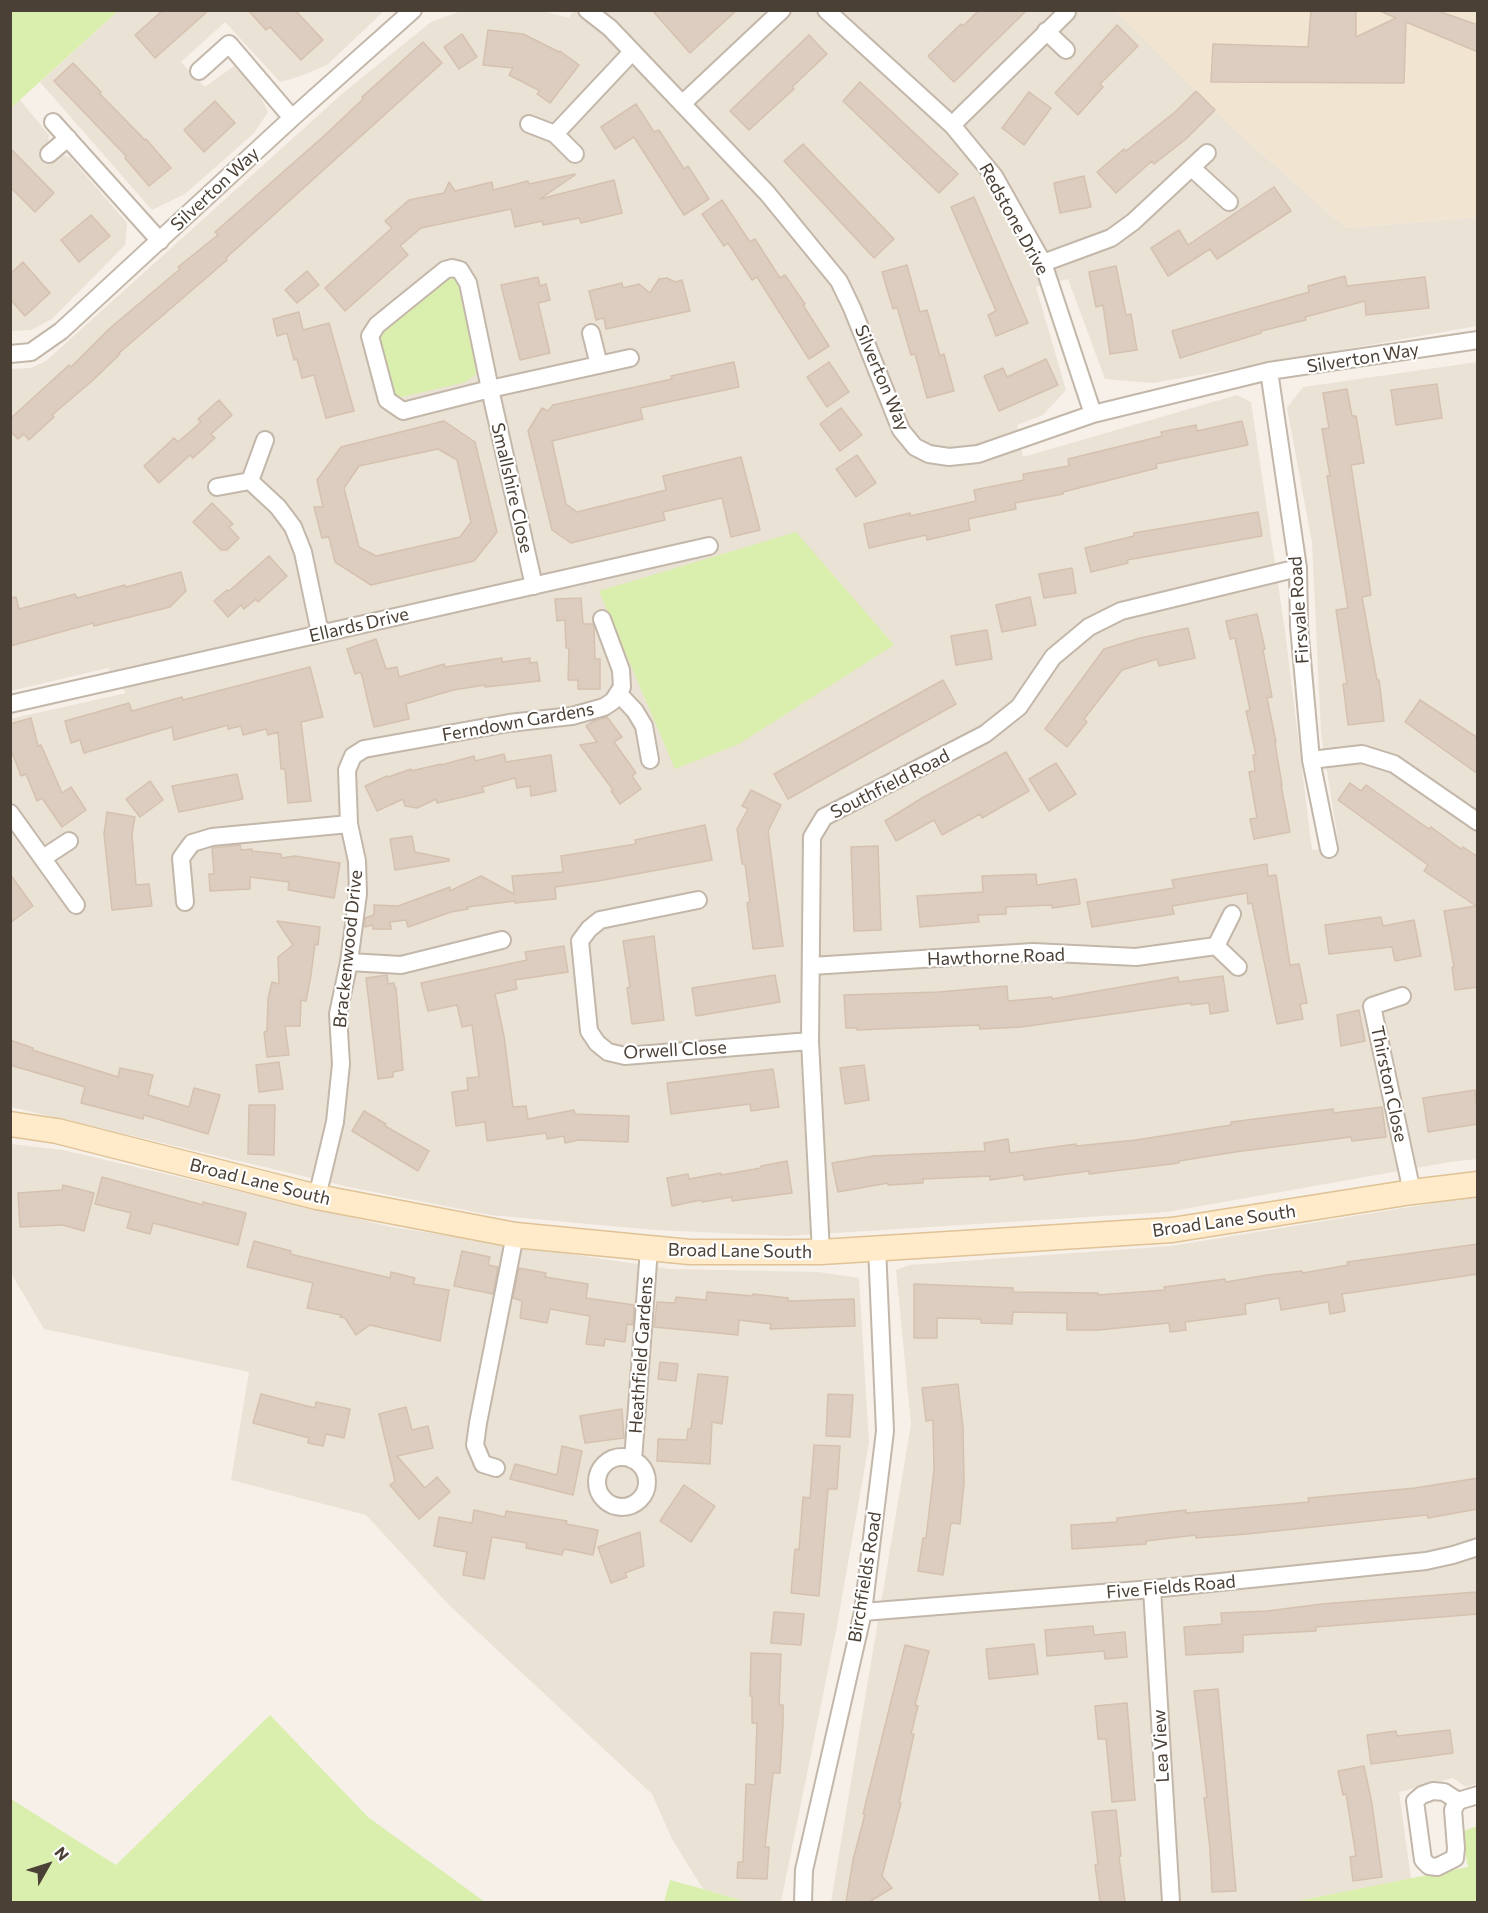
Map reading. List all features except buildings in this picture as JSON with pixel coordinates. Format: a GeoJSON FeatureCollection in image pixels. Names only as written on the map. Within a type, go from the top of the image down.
{"type":"FeatureCollection","features":[{"type":"Feature","properties":{"kind":"street","name":"Silverton Way"},"geometry":{"type":"LineString","coordinates":[[10,354],[31,352],[61,332],[292,118],[413,10]]}},
{"type":"Feature","properties":{"kind":"street","name":"Silverton Way"},"geometry":{"type":"LineString","coordinates":[[587,10],[610,28],[767,194],[839,281],[901,430],[915,447],[929,454],[949,457],[978,454],[1093,414],[1269,371],[1478,340]]}},
{"type":"Feature","properties":{"kind":"street"},"geometry":{"type":"LineString","coordinates":[[682,104],[782,10]]}},
{"type":"Feature","properties":{"kind":"street","name":"Redstone Drive"},"geometry":{"type":"LineString","coordinates":[[826,10],[952,125],[994,176],[1043,263],[1093,414]]}},
{"type":"Feature","properties":{"kind":"street"},"geometry":{"type":"LineString","coordinates":[[952,125],[1067,12]]}},
{"type":"Feature","properties":{"kind":"street"},"geometry":{"type":"LineString","coordinates":[[1046,31],[1066,50]]}},
{"type":"Feature","properties":{"kind":"street"},"geometry":{"type":"LineString","coordinates":[[200,71],[229,44],[292,118]]}},
{"type":"Feature","properties":{"kind":"street"},"geometry":{"type":"LineString","coordinates":[[555,134],[632,52]]}},
{"type":"Feature","properties":{"kind":"street"},"geometry":{"type":"LineString","coordinates":[[53,122],[160,241]]}},
{"type":"Feature","properties":{"kind":"street"},"geometry":{"type":"LineString","coordinates":[[529,124],[555,134],[575,154]]}},
{"type":"Feature","properties":{"kind":"street"},"geometry":{"type":"LineString","coordinates":[[49,154],[68,138]]}},
{"type":"Feature","properties":{"kind":"street"},"geometry":{"type":"LineString","coordinates":[[1043,263],[1111,238],[1133,222],[1208,153]]}},
{"type":"Feature","properties":{"kind":"street"},"geometry":{"type":"LineString","coordinates":[[1192,168],[1229,202]]}},
{"type":"Feature","properties":{"kind":"street","name":"Smallshire Close"},"geometry":{"type":"LineString","coordinates":[[534,586],[490,389],[468,283],[460,270],[452,268],[445,270],[377,325],[370,336],[387,400],[403,411],[490,389],[630,358]]}},
{"type":"Feature","properties":{"kind":"street"},"geometry":{"type":"LineString","coordinates":[[591,333],[599,364]]}},
{"type":"Feature","properties":{"kind":"street","name":"Firsvale Road"},"geometry":{"type":"LineString","coordinates":[[1269,371],[1298,568],[1299,626],[1311,760],[1329,849]]}},
{"type":"Feature","properties":{"kind":"street"},"geometry":{"type":"LineString","coordinates":[[250,481],[265,440]]}},
{"type":"Feature","properties":{"kind":"street"},"geometry":{"type":"LineString","coordinates":[[217,487],[250,481]]}},
{"type":"Feature","properties":{"kind":"street"},"geometry":{"type":"LineString","coordinates":[[250,481],[278,507],[293,527],[303,552],[320,633]]}},
{"type":"Feature","properties":{"kind":"street","name":"Ellards Drive"},"geometry":{"type":"LineString","coordinates":[[10,704],[709,546]]}},
{"type":"Feature","properties":{"kind":"street","name":"Southfield Road"},"geometry":{"type":"LineString","coordinates":[[820,1252],[810,1041],[812,837],[824,817],[985,734],[1019,707],[1053,657],[1089,627],[1121,611],[1298,568]]}},
{"type":"Feature","properties":{"kind":"street","name":"Ferndown Gardens"},"geometry":{"type":"LineString","coordinates":[[346,770],[353,756],[364,749],[509,723],[572,716],[604,707],[613,701],[622,687],[621,670],[602,619]]}},
{"type":"Feature","properties":{"kind":"street"},"geometry":{"type":"LineString","coordinates":[[618,693],[635,711],[644,726],[650,760]]}},
{"type":"Feature","properties":{"kind":"street"},"geometry":{"type":"LineString","coordinates":[[1311,760],[1362,754],[1394,764],[1478,822]]}},
{"type":"Feature","properties":{"kind":"street","name":"Brackenwood Drive"},"geometry":{"type":"LineString","coordinates":[[317,1197],[335,1122],[341,1064],[338,1014],[349,962],[358,894],[357,861],[349,824],[346,770]]}},
{"type":"Feature","properties":{"kind":"street"},"geometry":{"type":"LineString","coordinates":[[10,813],[76,905]]}},
{"type":"Feature","properties":{"kind":"street"},"geometry":{"type":"LineString","coordinates":[[185,902],[182,858],[192,843],[213,837],[349,824]]}},
{"type":"Feature","properties":{"kind":"street"},"geometry":{"type":"LineString","coordinates":[[43,858],[69,841]]}},
{"type":"Feature","properties":{"kind":"street","name":"Orwell Close"},"geometry":{"type":"LineString","coordinates":[[698,900],[600,920],[580,941],[590,1031],[597,1043],[609,1052],[625,1056],[810,1041]]}},
{"type":"Feature","properties":{"kind":"street"},"geometry":{"type":"LineString","coordinates":[[1232,914],[1216,946],[1238,967]]}},
{"type":"Feature","properties":{"kind":"street"},"geometry":{"type":"LineString","coordinates":[[349,962],[401,965],[502,940]]}},
{"type":"Feature","properties":{"kind":"street","name":"Hawthorne Road"},"geometry":{"type":"LineString","coordinates":[[811,966],[1033,952],[1136,957],[1216,946]]}},
{"type":"Feature","properties":{"kind":"street","name":"Thirston Close"},"geometry":{"type":"LineString","coordinates":[[1402,996],[1372,1006],[1412,1192]]}},
{"type":"Feature","properties":{"kind":"street","name":"Broad Lane South"},"geometry":{"type":"LineString","coordinates":[[10,1124],[57,1131],[317,1197],[515,1235],[649,1249],[731,1253],[820,1252],[1172,1230],[1412,1192],[1478,1184]]}},
{"type":"Feature","properties":{"kind":"street"},"geometry":{"type":"LineString","coordinates":[[496,1468],[483,1464],[475,1445],[515,1235]]}},
{"type":"Feature","properties":{"kind":"street","name":"Birchfields Road"},"geometry":{"type":"LineString","coordinates":[[803,1902],[804,1870],[863,1612],[885,1431],[877,1247]]}},
{"type":"Feature","properties":{"kind":"street","name":"Heathfield Gardens"},"geometry":{"type":"LineString","coordinates":[[633,1460],[649,1249]]}},
{"type":"Feature","properties":{"kind":"street","name":"Five Fields Road"},"geometry":{"type":"LineString","coordinates":[[863,1612],[1152,1589],[1426,1561],[1478,1547]]}},
{"type":"Feature","properties":{"kind":"street","name":"Lea View"},"geometry":{"type":"LineString","coordinates":[[1152,1589],[1171,1902]]}},
{"type":"Feature","properties":{"kind":"street"},"geometry":{"type":"LineString","coordinates":[[1458,1801],[1478,1795]]}},
{"type":"Feature","properties":{"kind":"shaded area"},"geometry":{"type":"Polygon","coordinates":[[[464,10],[543,11],[569,18],[574,10],[1116,11],[1234,129],[1346,228],[1477,217],[1477,326],[1153,383],[1105,379],[1068,279],[1036,287],[1066,390],[1043,415],[1017,425],[1023,457],[1237,395],[1251,402],[1285,631],[1312,850],[1339,847],[1321,733],[1312,543],[1287,408],[1303,387],[1477,362],[1477,1159],[1167,1212],[787,1236],[655,1230],[490,1215],[349,1187],[11,1107],[10,719],[126,693],[108,668],[11,691],[11,369],[31,368],[46,361],[343,93],[431,22],[464,10]]]}},
{"type":"Feature","properties":{"kind":"shaded area"},"geometry":{"type":"Polygon","coordinates":[[[118,11],[384,11],[327,65],[280,82],[225,22],[181,62],[205,87],[234,66],[256,88],[268,112],[254,133],[185,194],[152,210],[40,82],[118,11]]]}},
{"type":"Feature","properties":{"kind":"shaded area"},"geometry":{"type":"Polygon","coordinates":[[[1116,11],[1477,11],[1477,217],[1346,228],[1234,129],[1116,11]]]}},
{"type":"Feature","properties":{"kind":"shaded area"},"geometry":{"type":"Polygon","coordinates":[[[20,100],[49,135],[48,144],[40,151],[51,162],[60,155],[70,157],[127,223],[125,245],[52,319],[31,330],[11,331],[10,108],[20,100]]]}},
{"type":"Feature","properties":{"kind":"shaded area"},"geometry":{"type":"Polygon","coordinates":[[[11,1144],[63,1150],[392,1227],[670,1269],[819,1272],[859,1278],[869,1443],[837,1626],[781,1902],[746,1902],[703,1889],[672,1839],[652,1794],[449,1605],[366,1515],[231,1480],[249,1372],[44,1329],[11,1273],[11,1144]]]}},
{"type":"Feature","properties":{"kind":"shaded area"},"geometry":{"type":"Polygon","coordinates":[[[1477,1196],[1477,1784],[1466,1787],[1453,1778],[1399,1792],[1411,1879],[1292,1902],[831,1902],[911,1424],[896,1270],[909,1265],[1171,1246],[1477,1196]]]}},
{"type":"Feature","properties":{"kind":"green space"},"geometry":{"type":"Polygon","coordinates":[[[11,10],[118,10],[118,11],[11,108],[11,10]]]}},
{"type":"Feature","properties":{"kind":"green space"},"geometry":{"type":"Polygon","coordinates":[[[452,275],[462,284],[481,366],[466,382],[402,397],[396,396],[379,341],[387,327],[445,277],[452,275]]]}},
{"type":"Feature","properties":{"kind":"green space"},"geometry":{"type":"Polygon","coordinates":[[[796,532],[894,645],[739,744],[675,769],[599,591],[796,532]]]}},
{"type":"Feature","properties":{"kind":"green space"},"geometry":{"type":"Polygon","coordinates":[[[270,1715],[368,1817],[485,1902],[11,1902],[11,1799],[116,1865],[270,1715]]]}},
{"type":"Feature","properties":{"kind":"green space"},"geometry":{"type":"Polygon","coordinates":[[[1477,1826],[1477,1902],[1292,1902],[1468,1867],[1461,1832],[1477,1826]]]}},
{"type":"Feature","properties":{"kind":"green space"},"geometry":{"type":"Polygon","coordinates":[[[670,1880],[703,1889],[746,1902],[664,1902],[670,1880]]]}}]}
